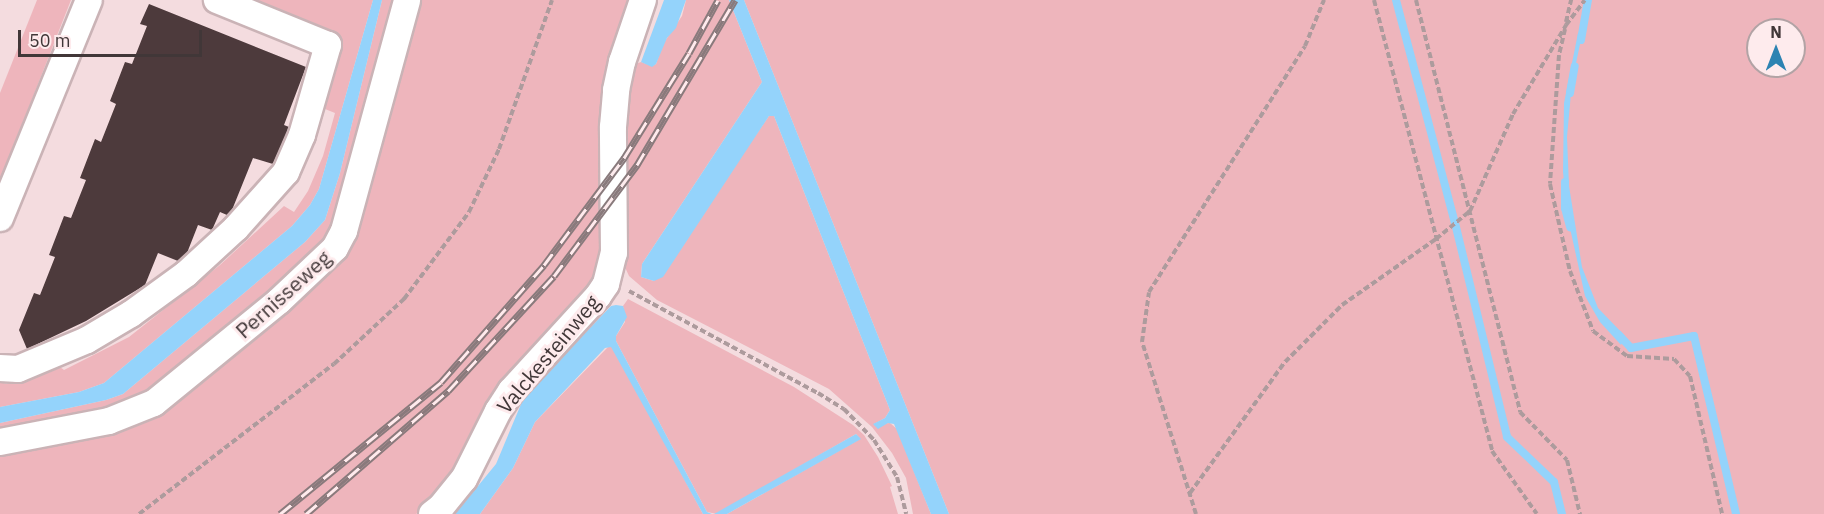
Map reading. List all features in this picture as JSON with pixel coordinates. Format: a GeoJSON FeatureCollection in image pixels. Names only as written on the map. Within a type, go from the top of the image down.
{"type":"FeatureCollection","features":[{"type":"Feature","properties":{"kind":"street"},"geometry":{"type":"LineString","coordinates":[[0,218],[89,0]]}},
{"type":"Feature","properties":{"kind":"street"},"geometry":{"type":"LineString","coordinates":[[0,368],[18,369],[87,340],[131,314],[186,273],[236,228],[286,172],[302,135],[328,45],[217,0]]}},
{"type":"Feature","properties":{"kind":"street","name":"Pernisseweg"},"geometry":{"type":"LineString","coordinates":[[0,442],[110,421],[154,403],[279,301],[335,248],[344,231],[407,0]]}},
{"type":"Feature","properties":{"kind":"street","name":"Valckesteinweg"},"geometry":{"type":"LineString","coordinates":[[432,514],[441,507],[464,479],[498,411],[512,391],[598,296],[608,278],[614,253],[613,127],[616,90],[622,62],[643,0]]}},
{"type":"Feature","properties":{"kind":"path"},"geometry":{"type":"LineString","coordinates":[[139,514],[334,364],[404,299],[469,212],[499,149],[552,0]]}},
{"type":"Feature","properties":{"kind":"path"},"geometry":{"type":"LineString","coordinates":[[1196,514],[1142,342],[1149,292],[1305,46],[1324,0]]}},
{"type":"Feature","properties":{"kind":"path"},"geometry":{"type":"LineString","coordinates":[[1374,0],[1492,451],[1537,514]]}},
{"type":"Feature","properties":{"kind":"path"},"geometry":{"type":"LineString","coordinates":[[1416,0],[1520,412],[1567,460],[1580,514]]}},
{"type":"Feature","properties":{"kind":"path"},"geometry":{"type":"LineString","coordinates":[[1571,0],[1559,55],[1550,184],[1570,271],[1593,331],[1627,356],[1674,358],[1690,376],[1722,514]]}},
{"type":"Feature","properties":{"kind":"path"},"geometry":{"type":"LineString","coordinates":[[1190,493],[1285,362],[1342,305],[1436,239],[1470,211],[1513,114],[1566,25],[1585,0]]}},
{"type":"Feature","properties":{"kind":"path"},"geometry":{"type":"LineString","coordinates":[[608,278],[671,315],[818,393],[844,410],[863,426],[897,477],[906,514]]}},
{"type":"Feature","properties":{"kind":"shaded area"},"geometry":{"type":"Polygon","coordinates":[[[37,0],[71,0],[0,181],[0,93],[37,0]]]}},
{"type":"Feature","properties":{"kind":"shaded area"},"geometry":{"type":"Polygon","coordinates":[[[225,0],[373,0],[319,189],[310,205],[292,226],[104,383],[79,392],[0,407],[0,382],[7,384],[56,364],[64,370],[129,337],[220,265],[284,206],[294,212],[308,191],[323,156],[335,113],[325,109],[342,42],[225,0]]]}},
{"type":"Feature","properties":{"kind":"shaded area"},"geometry":{"type":"Polygon","coordinates":[[[382,0],[400,0],[334,235],[145,404],[0,434],[0,423],[106,400],[123,394],[305,242],[325,220],[340,173],[382,0]]]}},
{"type":"Feature","properties":{"kind":"shaded area"},"geometry":{"type":"Polygon","coordinates":[[[416,0],[635,0],[599,273],[432,502],[416,514],[0,514],[0,452],[88,435],[337,257],[416,0]]]}},
{"type":"Feature","properties":{"kind":"shaded area"},"geometry":{"type":"Polygon","coordinates":[[[686,0],[729,0],[762,82],[642,264],[641,277],[654,281],[769,116],[774,116],[890,410],[885,418],[874,424],[890,423],[897,429],[931,514],[913,514],[906,478],[892,453],[872,427],[829,389],[657,300],[629,276],[624,265],[622,123],[630,66],[641,62],[652,66],[656,64],[663,44],[682,16],[686,0]]]}},
{"type":"Feature","properties":{"kind":"shaded area"},"geometry":{"type":"Polygon","coordinates":[[[744,0],[1824,0],[1824,514],[949,514],[744,0]]]}},
{"type":"Feature","properties":{"kind":"shaded area"},"geometry":{"type":"Polygon","coordinates":[[[628,299],[794,387],[853,425],[864,435],[878,457],[892,486],[890,487],[898,514],[727,514],[860,439],[856,434],[717,514],[707,512],[616,341],[616,336],[625,322],[623,306],[628,299]]]}},
{"type":"Feature","properties":{"kind":"shaded area"},"geometry":{"type":"Polygon","coordinates":[[[608,347],[613,347],[703,514],[480,514],[513,468],[535,422],[608,347]]]}},
{"type":"Feature","properties":{"kind":"water"},"geometry":{"type":"Polygon","coordinates":[[[373,0],[382,0],[340,173],[325,220],[305,242],[123,394],[106,400],[0,423],[0,407],[79,392],[104,383],[292,226],[310,205],[319,189],[373,0]]]}},
{"type":"Feature","properties":{"kind":"water"},"geometry":{"type":"Polygon","coordinates":[[[664,0],[686,0],[676,28],[667,38],[656,64],[652,67],[641,62],[664,0]]]}},
{"type":"Feature","properties":{"kind":"water"},"geometry":{"type":"Polygon","coordinates":[[[729,0],[744,0],[949,514],[931,514],[894,424],[888,423],[878,429],[873,424],[885,418],[890,410],[774,116],[769,116],[663,277],[654,281],[641,277],[642,264],[762,82],[729,0]]]}},
{"type":"Feature","properties":{"kind":"water"},"geometry":{"type":"Polygon","coordinates":[[[1583,30],[1572,82],[1567,137],[1569,186],[1582,267],[1598,308],[1625,336],[1621,345],[1600,322],[1585,296],[1568,219],[1563,172],[1564,103],[1578,33],[1583,30]]]}},
{"type":"Feature","properties":{"kind":"water"},"geometry":{"type":"Polygon","coordinates":[[[611,306],[623,306],[627,317],[616,336],[616,341],[707,512],[712,514],[703,514],[611,347],[605,348],[535,422],[513,468],[480,514],[455,514],[496,464],[524,397],[611,306]]]}},
{"type":"Feature","properties":{"kind":"water"},"geometry":{"type":"Polygon","coordinates":[[[856,434],[861,439],[727,514],[714,514],[856,434]]]}},
{"type":"Feature","properties":{"kind":"building"},"geometry":{"type":"Polygon","coordinates":[[[149,4],[306,67],[284,125],[289,127],[288,130],[273,164],[253,158],[232,210],[227,215],[220,212],[212,230],[198,225],[187,253],[178,261],[158,253],[145,285],[86,321],[27,349],[19,330],[34,293],[40,295],[55,257],[49,255],[64,216],[71,218],[86,180],[80,178],[95,139],[101,142],[116,104],[110,101],[125,62],[132,64],[147,26],[140,24],[149,4]]]}},
{"type":"Feature","properties":{"kind":"waterway"},"geometry":{"type":"LineString","coordinates":[[1396,0],[1455,223],[1507,437],[1554,482],[1562,514]]}},
{"type":"Feature","properties":{"kind":"waterway"},"geometry":{"type":"LineString","coordinates":[[1581,40],[1588,0]]}},
{"type":"Feature","properties":{"kind":"waterway"},"geometry":{"type":"LineString","coordinates":[[1570,93],[1575,66]]}},
{"type":"Feature","properties":{"kind":"waterway"},"geometry":{"type":"LineString","coordinates":[[1565,182],[1565,208],[1570,227]]}},
{"type":"Feature","properties":{"kind":"waterway"},"geometry":{"type":"LineString","coordinates":[[1618,334],[1631,348],[1694,336],[1736,514]]}},
{"type":"Feature","properties":{"kind":"railway"},"geometry":{"type":"LineString","coordinates":[[280,514],[441,382],[544,265],[624,158],[689,53],[718,0]]}},
{"type":"Feature","properties":{"kind":"railway"},"geometry":{"type":"LineString","coordinates":[[306,514],[448,391],[554,276],[637,165],[735,0]]}}]}
